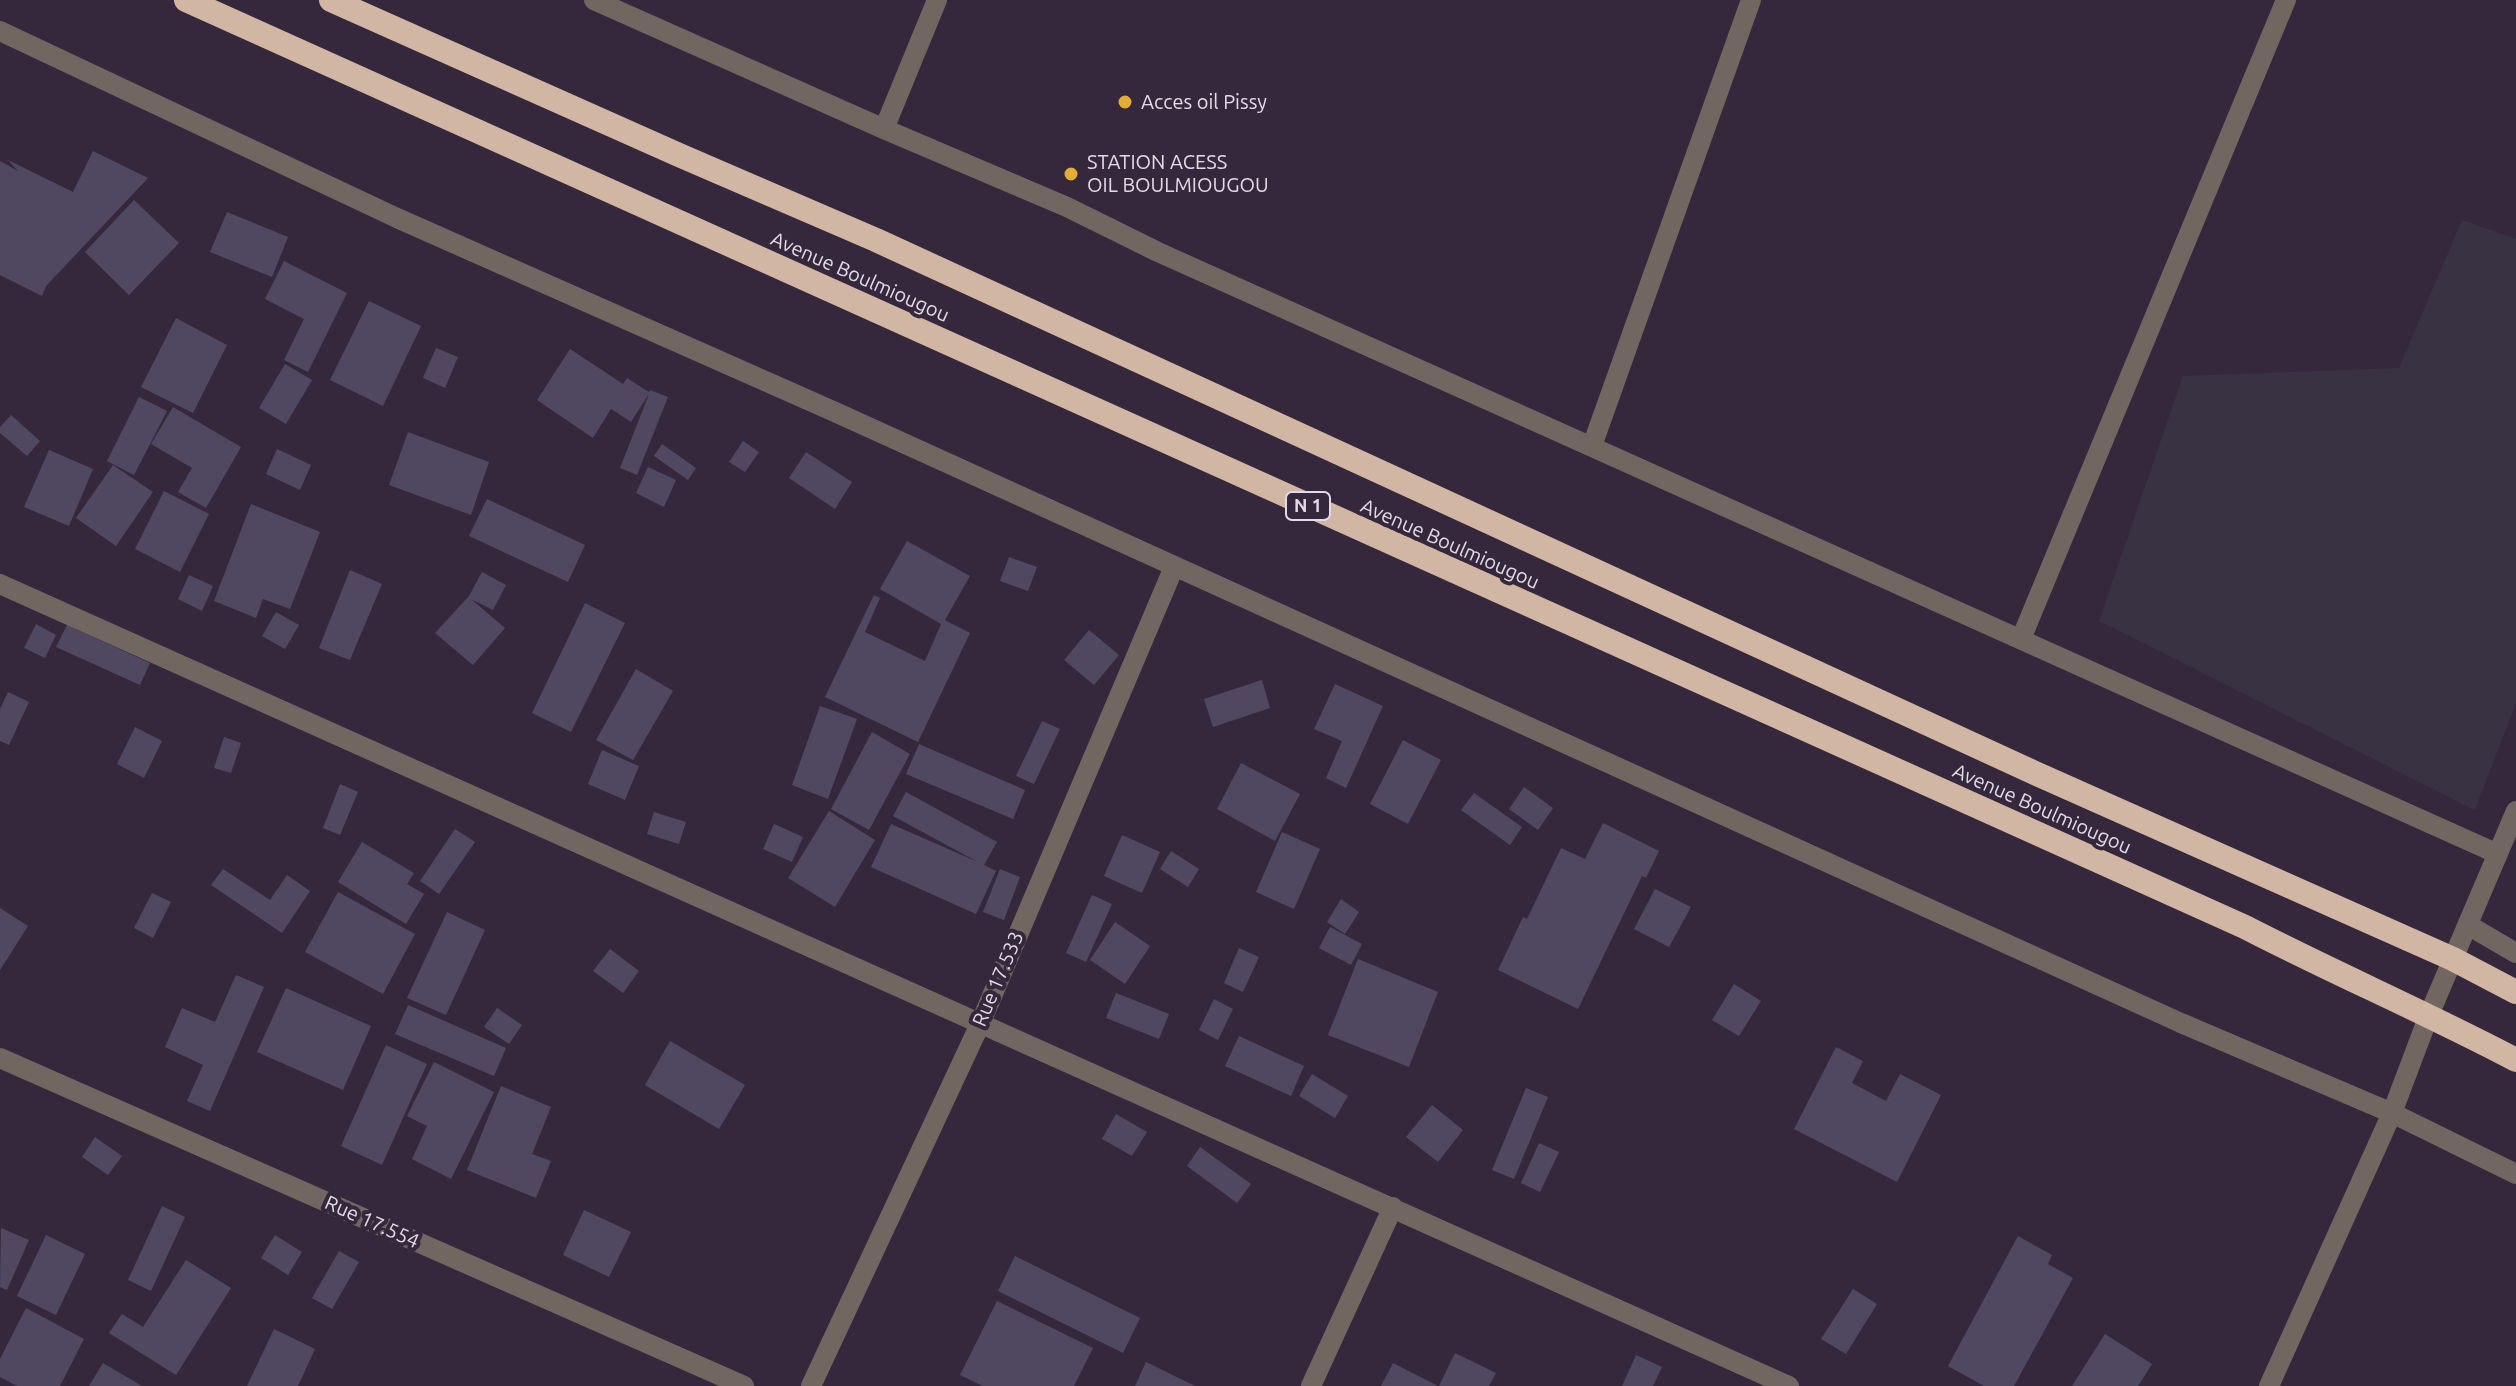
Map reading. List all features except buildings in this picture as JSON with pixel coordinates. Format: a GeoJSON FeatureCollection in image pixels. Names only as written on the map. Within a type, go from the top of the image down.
{"type":"FeatureCollection","features":[{"type":"Feature","properties":{"kind":"highway","name":"Avenue Boulmiougou"},"geometry":{"type":"LineString","coordinates":[[186,0],[2245,927],[2516,1060]]}},
{"type":"Feature","properties":{"kind":"highway","name":"Avenue Boulmiougou"},"geometry":{"type":"LineString","coordinates":[[331,0],[876,240],[2037,774],[2453,959],[2516,992]]}},
{"type":"Feature","properties":{"kind":"street"},"geometry":{"type":"LineString","coordinates":[[594,0],[1067,207],[1158,252],[2498,854]]}},
{"type":"Feature","properties":{"kind":"street"},"geometry":{"type":"LineString","coordinates":[[884,129],[937,0]]}},
{"type":"Feature","properties":{"kind":"street"},"geometry":{"type":"LineString","coordinates":[[1592,446],[1751,0]]}},
{"type":"Feature","properties":{"kind":"street"},"geometry":{"type":"LineString","coordinates":[[2021,639],[2286,0]]}},
{"type":"Feature","properties":{"kind":"street"},"geometry":{"type":"LineString","coordinates":[[0,31],[397,218],[835,412],[2181,1023],[2392,1113],[2516,1174]]}},
{"type":"Feature","properties":{"kind":"street","name":"Rue 17.533"},"geometry":{"type":"LineString","coordinates":[[811,1386],[981,1022],[1174,567]]}},
{"type":"Feature","properties":{"kind":"street"},"geometry":{"type":"LineString","coordinates":[[0,584],[1789,1386]]}},
{"type":"Feature","properties":{"kind":"street"},"geometry":{"type":"LineString","coordinates":[[2269,1386],[2392,1113],[2429,1015],[2516,811]]}},
{"type":"Feature","properties":{"kind":"street"},"geometry":{"type":"LineString","coordinates":[[2468,925],[2516,953]]}},
{"type":"Feature","properties":{"kind":"street","name":"Rue 17.554"},"geometry":{"type":"LineString","coordinates":[[0,1058],[744,1386]]}},
{"type":"Feature","properties":{"kind":"street"},"geometry":{"type":"LineString","coordinates":[[1311,1386],[1393,1207]]}},
{"type":"Feature","properties":{"kind":"shaded area"},"geometry":{"type":"Polygon","coordinates":[[[2462,220],[2516,239],[2516,703],[2475,810],[2099,621],[2183,376],[2399,368],[2462,220]]]}},
{"type":"Feature","properties":{"kind":"place","name":"Acces oil Pissy"},"geometry":{"type":"Point","coordinates":[1125,102]}},
{"type":"Feature","properties":{"kind":"place","name":"STATION ACESS OIL BOULMIOUGOU"},"geometry":{"type":"Point","coordinates":[1071,174]}}]}
